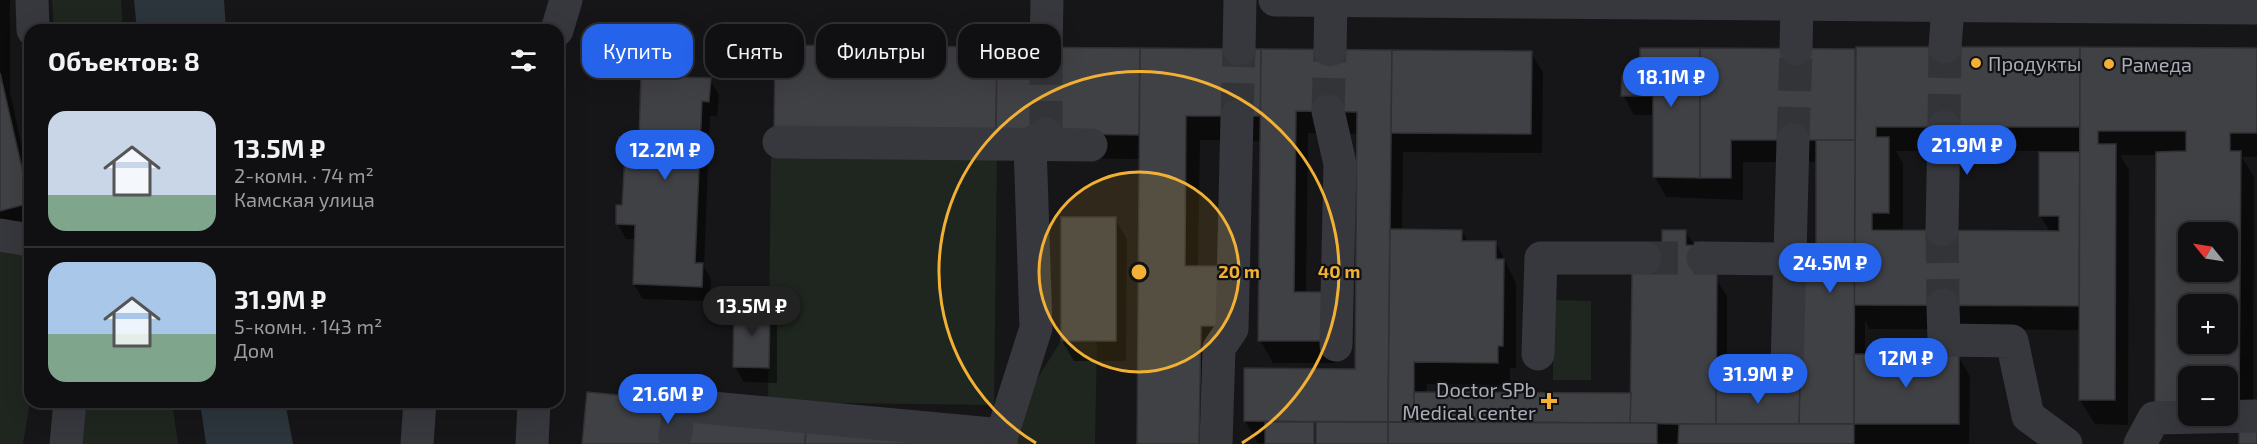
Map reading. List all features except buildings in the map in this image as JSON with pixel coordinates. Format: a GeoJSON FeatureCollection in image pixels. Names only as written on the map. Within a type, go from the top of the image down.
{"type":"FeatureCollection","features":[{"type":"Feature","properties":{"kind":"street"},"geometry":{"type":"LineString","coordinates":[[32,0],[33,24]]}},
{"type":"Feature","properties":{"kind":"street"},"geometry":{"type":"LineString","coordinates":[[559,24],[566,0]]}},
{"type":"Feature","properties":{"kind":"street"},"geometry":{"type":"LineString","coordinates":[[1046,24],[1047,0]]}},
{"type":"Feature","properties":{"kind":"street"},"geometry":{"type":"LineString","coordinates":[[1239,49],[1240,0]]}},
{"type":"Feature","properties":{"kind":"street"},"geometry":{"type":"LineString","coordinates":[[1275,0],[2257,8]]}},
{"type":"Feature","properties":{"kind":"street"},"geometry":{"type":"LineString","coordinates":[[1330,50],[1331,1]]}},
{"type":"Feature","properties":{"kind":"street"},"geometry":{"type":"LineString","coordinates":[[1796,49],[1797,5]]}},
{"type":"Feature","properties":{"kind":"street"},"geometry":{"type":"LineString","coordinates":[[1928,5],[1945,47]]}},
{"type":"Feature","properties":{"kind":"street"},"geometry":{"type":"LineString","coordinates":[[1328,111],[1340,164],[1336,345]]}},
{"type":"Feature","properties":{"kind":"street"},"geometry":{"type":"LineString","coordinates":[[1216,444],[1219,348],[1232,329],[1237,116]]}},
{"type":"Feature","properties":{"kind":"street"},"geometry":{"type":"LineString","coordinates":[[1942,230],[1944,127]]}},
{"type":"Feature","properties":{"kind":"street"},"geometry":{"type":"LineString","coordinates":[[675,436],[680,405],[903,432],[1001,439],[1036,328],[1038,139]]}},
{"type":"Feature","properties":{"kind":"street"},"geometry":{"type":"LineString","coordinates":[[779,142],[1038,139],[1091,145]]}},
{"type":"Feature","properties":{"kind":"street"},"geometry":{"type":"LineString","coordinates":[[1787,368],[1793,140]]}},
{"type":"Feature","properties":{"kind":"street"},"geometry":{"type":"LineString","coordinates":[[0,235],[24,239]]}},
{"type":"Feature","properties":{"kind":"street"},"geometry":{"type":"LineString","coordinates":[[1538,354],[1541,258],[1645,258]]}},
{"type":"Feature","properties":{"kind":"street"},"geometry":{"type":"LineString","coordinates":[[1703,258],[1790,259]]}},
{"type":"Feature","properties":{"kind":"street"},"geometry":{"type":"LineString","coordinates":[[1942,305],[1944,340],[2012,341],[2028,417],[2066,444]]}},
{"type":"Feature","properties":{"kind":"street"},"geometry":{"type":"LineString","coordinates":[[66,444],[69,408]]}},
{"type":"Feature","properties":{"kind":"street"},"geometry":{"type":"LineString","coordinates":[[417,444],[420,408]]}},
{"type":"Feature","properties":{"kind":"street"},"geometry":{"type":"LineString","coordinates":[[532,444],[534,408]]}},
{"type":"Feature","properties":{"kind":"street"},"geometry":{"type":"LineString","coordinates":[[2140,444],[2154,418],[2257,416]]}},
{"type":"Feature","properties":{"kind":"shaded area"},"geometry":{"type":"Polygon","coordinates":[[[52,0],[121,0],[123,24],[54,24],[52,0]]]}},
{"type":"Feature","properties":{"kind":"shaded area"},"geometry":{"type":"Polygon","coordinates":[[[134,0],[224,0],[226,24],[136,24],[134,0]]]}},
{"type":"Feature","properties":{"kind":"shaded area"},"geometry":{"type":"Polygon","coordinates":[[[771,152],[997,154],[994,405],[768,402],[771,152]]]}},
{"type":"Feature","properties":{"kind":"shaded area"},"geometry":{"type":"Polygon","coordinates":[[[0,247],[24,251],[24,408],[29,408],[23,444],[0,444],[0,247]]]}},
{"type":"Feature","properties":{"kind":"shaded area"},"geometry":{"type":"Polygon","coordinates":[[[1553,300],[1591,301],[1591,380],[1553,380],[1553,300]]]}},
{"type":"Feature","properties":{"kind":"shaded area"},"geometry":{"type":"Polygon","coordinates":[[[1061,341],[1097,342],[1095,444],[1013,444],[1015,414],[1061,341]]]}},
{"type":"Feature","properties":{"kind":"shaded area"},"geometry":{"type":"Polygon","coordinates":[[[84,408],[173,408],[178,444],[81,444],[84,408]]]}},
{"type":"Feature","properties":{"kind":"shaded area"},"geometry":{"type":"Polygon","coordinates":[[[201,408],[286,408],[293,444],[206,444],[201,408]]]}},
{"type":"Feature","properties":{"kind":"tunnel"},"geometry":{"type":"LineString","coordinates":[[1944,127],[1945,47]]}},
{"type":"Feature","properties":{"kind":"tunnel"},"geometry":{"type":"LineString","coordinates":[[1237,116],[1239,49]]}},
{"type":"Feature","properties":{"kind":"tunnel"},"geometry":{"type":"LineString","coordinates":[[1793,140],[1796,49]]}},
{"type":"Feature","properties":{"kind":"tunnel"},"geometry":{"type":"LineString","coordinates":[[1328,111],[1330,50]]}},
{"type":"Feature","properties":{"kind":"tunnel"},"geometry":{"type":"LineString","coordinates":[[1046,78],[1046,134]]}},
{"type":"Feature","properties":{"kind":"tunnel"},"geometry":{"type":"LineString","coordinates":[[1942,230],[1943,305]]}},
{"type":"Feature","properties":{"kind":"tunnel"},"geometry":{"type":"LineString","coordinates":[[1645,258],[1703,258]]}},
{"type":"Feature","properties":{"kind":"place","name":"Продукты"},"geometry":{"type":"Point","coordinates":[1976,63]}},
{"type":"Feature","properties":{"kind":"place","name":"Рамеда"},"geometry":{"type":"Point","coordinates":[2109,64]}},
{"type":"Feature","properties":{"kind":"place","name":"Doctor SPb Medical center"},"geometry":{"type":"Point","coordinates":[1549,401]}}]}
